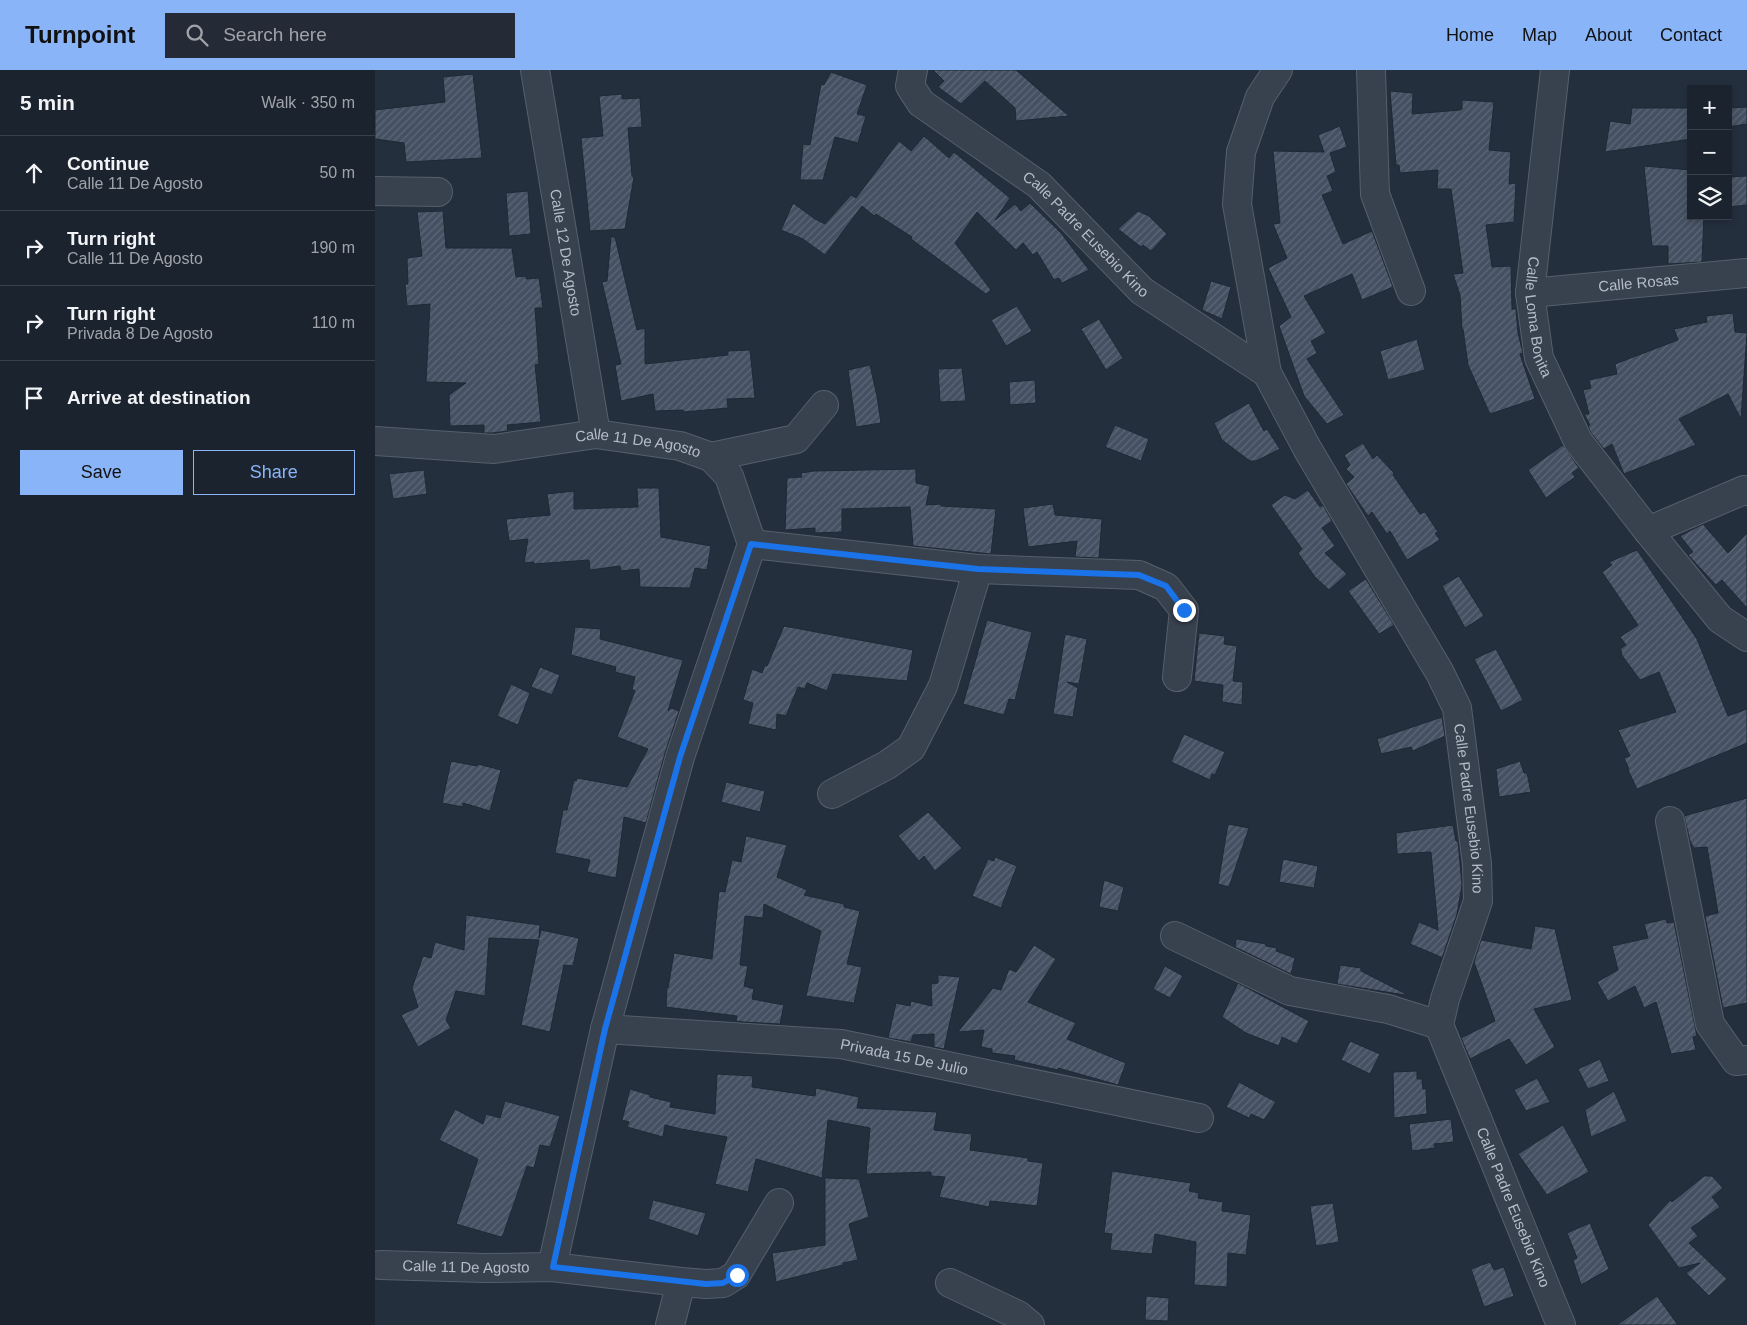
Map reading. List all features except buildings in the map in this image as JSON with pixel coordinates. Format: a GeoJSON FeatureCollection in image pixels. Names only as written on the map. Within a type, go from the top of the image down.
{"type":"FeatureCollection","features":[{"type":"Feature","properties":{"kind":"street","name":"Calle 12 De Agosto"},"geometry":{"type":"LineString","coordinates":[[535,70],[596,434]]}},
{"type":"Feature","properties":{"kind":"street","name":"Calle Padre Eusebio Kino"},"geometry":{"type":"LineString","coordinates":[[1278,70],[1260,97],[1241,152],[1237,204],[1267,373],[1307,450],[1440,672],[1457,708],[1477,864],[1478,901],[1445,999],[1439,1025],[1561,1325]]}},
{"type":"Feature","properties":{"kind":"street"},"geometry":{"type":"LineString","coordinates":[[1371,70],[1375,194],[1411,291]]}},
{"type":"Feature","properties":{"kind":"street","name":"Calle Loma Bonita"},"geometry":{"type":"LineString","coordinates":[[1555,70],[1530,293],[1539,358],[1578,441],[1720,619],[1747,636]]}},
{"type":"Feature","properties":{"kind":"street","name":"Calle Padre Eusebio Kino"},"geometry":{"type":"LineString","coordinates":[[911,78],[921,103],[1039,186],[1142,292],[1267,373]]}},
{"type":"Feature","properties":{"kind":"street"},"geometry":{"type":"LineString","coordinates":[[375,191],[438,192]]}},
{"type":"Feature","properties":{"kind":"street","name":"Calle Rosas"},"geometry":{"type":"LineString","coordinates":[[1530,293],[1747,273]]}},
{"type":"Feature","properties":{"kind":"street"},"geometry":{"type":"LineString","coordinates":[[711,456],[796,439],[824,404]]}},
{"type":"Feature","properties":{"kind":"street","name":"Calle 11 De Agosto"},"geometry":{"type":"LineString","coordinates":[[375,441],[494,449],[596,434],[680,446],[711,456],[729,476],[751,544],[680,757],[605,1029],[553,1267]]}},
{"type":"Feature","properties":{"kind":"street"},"geometry":{"type":"LineString","coordinates":[[1648,531],[1744,490],[1747,491]]}},
{"type":"Feature","properties":{"kind":"street"},"geometry":{"type":"LineString","coordinates":[[751,544],[978,569],[1139,575],[1166,586],[1184,610],[1177,677]]}},
{"type":"Feature","properties":{"kind":"street"},"geometry":{"type":"LineString","coordinates":[[833,794],[887,765],[911,748],[943,686],[978,569]]}},
{"type":"Feature","properties":{"kind":"street"},"geometry":{"type":"LineString","coordinates":[[1670,821],[1710,1024],[1736,1061],[1747,1060]]}},
{"type":"Feature","properties":{"kind":"street"},"geometry":{"type":"LineString","coordinates":[[1175,936],[1290,991],[1388,1009],[1439,1025]]}},
{"type":"Feature","properties":{"kind":"street","name":"Privada 15 De Julio"},"geometry":{"type":"LineString","coordinates":[[605,1029],[841,1044],[1199,1118]]}},
{"type":"Feature","properties":{"kind":"street","name":"Calle 11 De Agosto"},"geometry":{"type":"LineString","coordinates":[[380,1265],[485,1268],[553,1267],[681,1282],[723,1283],[737,1275],[779,1203]]}},
{"type":"Feature","properties":{"kind":"street"},"geometry":{"type":"LineString","coordinates":[[671,1325],[681,1282]]}},
{"type":"Feature","properties":{"kind":"street"},"geometry":{"type":"LineString","coordinates":[[950,1283],[1018,1315],[1030,1325]]}},
{"type":"Feature","properties":{"kind":"route"},"geometry":{"type":"LineString","coordinates":[[737,1275],[723,1283],[706,1284],[553,1267],[605,1029],[680,757],[751,544],[978,569],[1139,575],[1166,586],[1184,610]]}}]}
